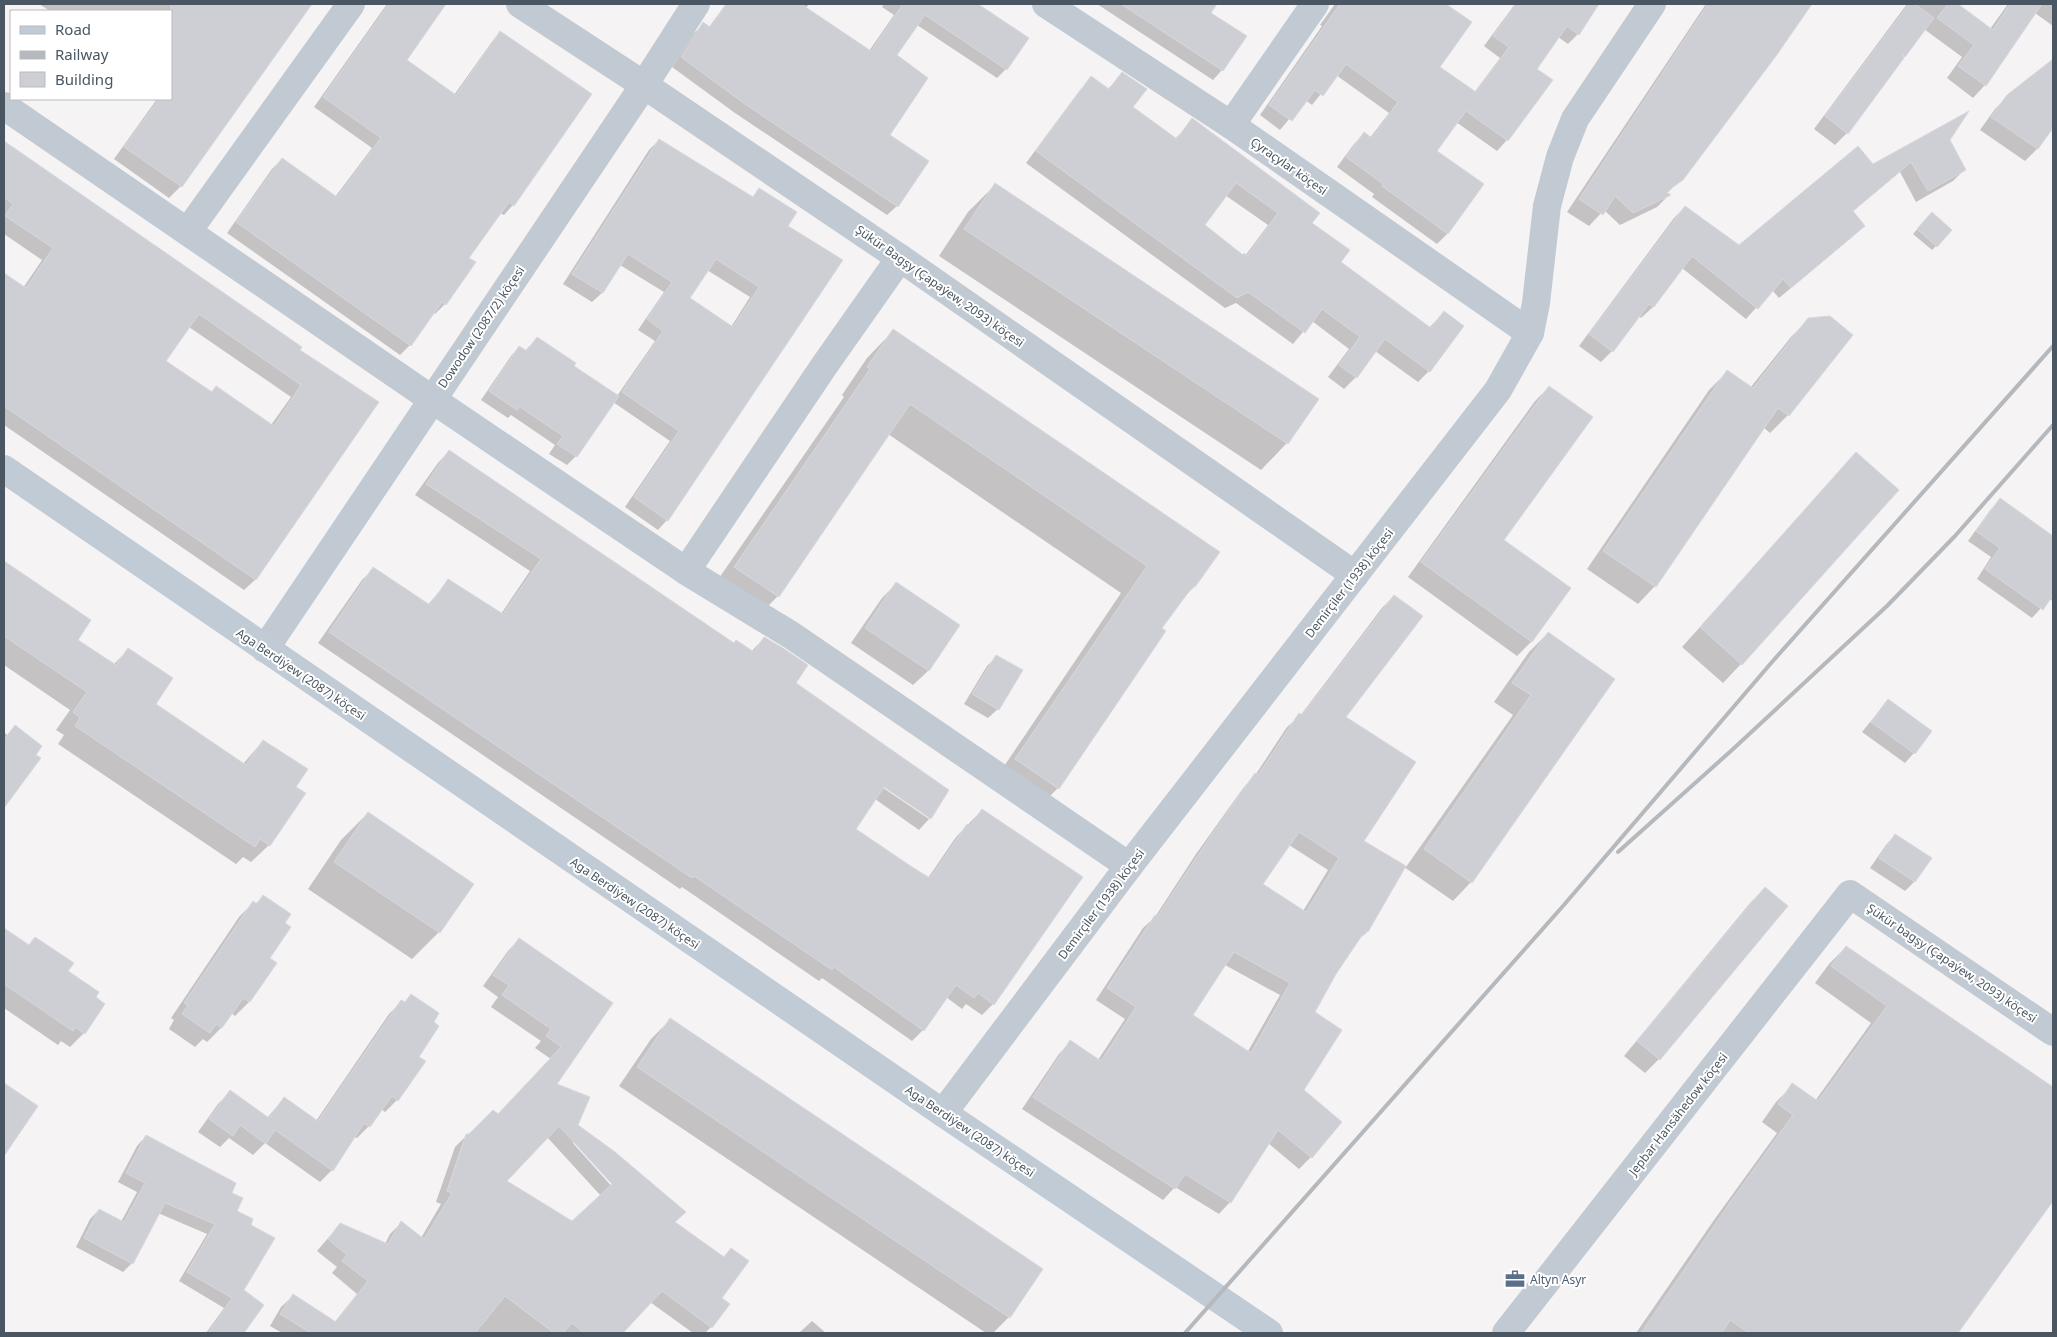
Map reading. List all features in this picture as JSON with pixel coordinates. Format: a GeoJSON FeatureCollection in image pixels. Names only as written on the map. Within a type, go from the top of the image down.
{"type":"FeatureCollection","features":[{"type":"Feature","properties":{"kind":"street"},"geometry":{"type":"LineString","coordinates":[[188,230],[351,4]]}},
{"type":"Feature","properties":{"kind":"street","name":"Şükür Bagşy (Çapaýew, 2093) köçesi"},"geometry":{"type":"LineString","coordinates":[[520,4],[644,84],[900,258],[1355,575]]}},
{"type":"Feature","properties":{"kind":"street","name":"Dowodow (2087/2) köçesi"},"geometry":{"type":"LineString","coordinates":[[265,649],[696,4]]}},
{"type":"Feature","properties":{"kind":"street","name":"Çyraçylar köçesi"},"geometry":{"type":"LineString","coordinates":[[1046,4],[1231,125],[1530,333]]}},
{"type":"Feature","properties":{"kind":"street"},"geometry":{"type":"LineString","coordinates":[[1231,125],[1315,4]]}},
{"type":"Feature","properties":{"kind":"street","name":"Demirçiler (1938) köçesi"},"geometry":{"type":"LineString","coordinates":[[943,1113],[1129,866],[1498,390],[1530,333],[1536,303],[1547,206],[1560,157],[1574,119],[1652,4]]}},
{"type":"Feature","properties":{"kind":"street"},"geometry":{"type":"LineString","coordinates":[[4,106],[686,571],[791,636],[1129,866]]}},
{"type":"Feature","properties":{"kind":"street"},"geometry":{"type":"LineString","coordinates":[[686,571],[824,366],[900,258]]}},
{"type":"Feature","properties":{"kind":"street","name":"Aga Berdiýew (2087) köçesi"},"geometry":{"type":"LineString","coordinates":[[4,469],[943,1113],[1269,1333]]}},
{"type":"Feature","properties":{"kind":"street","name":"Şükür bagşy (Çapaýew, 2093) köçesi"},"geometry":{"type":"LineString","coordinates":[[1850,894],[2053,1032]]}},
{"type":"Feature","properties":{"kind":"street","name":"Jepbar Hansähedow köçesi"},"geometry":{"type":"LineString","coordinates":[[1506,1333],[1850,894]]}},
{"type":"Feature","properties":{"kind":"building"},"geometry":{"type":"Polygon","coordinates":[[[171,4],[312,4],[182,187],[124,147],[158,100],[172,100],[171,4]]]}},
{"type":"Feature","properties":{"kind":"building"},"geometry":{"type":"Polygon","coordinates":[[[389,4],[446,4],[407,60],[456,95],[500,31],[592,94],[514,206],[509,202],[469,258],[476,262],[446,305],[442,302],[411,346],[236,222],[282,158],[337,197],[381,138],[323,97],[389,4]]]}},
{"type":"Feature","properties":{"kind":"building"},"geometry":{"type":"Polygon","coordinates":[[[727,4],[801,4],[871,51],[903,4],[978,4],[1029,38],[1007,70],[925,15],[897,55],[928,78],[890,135],[929,161],[898,207],[745,104],[681,57],[703,22],[710,27],[727,4]]]}},
{"type":"Feature","properties":{"kind":"building"},"geometry":{"type":"Polygon","coordinates":[[[1121,4],[1217,4],[1211,13],[1247,36],[1223,71],[1121,4]]]}},
{"type":"Feature","properties":{"kind":"building"},"geometry":{"type":"Polygon","coordinates":[[[1340,4],[1446,4],[1472,22],[1440,67],[1476,92],[1509,47],[1493,36],[1516,4],[1599,4],[1579,35],[1567,26],[1537,69],[1553,80],[1508,141],[1466,111],[1437,151],[1484,184],[1448,234],[1346,157],[1364,132],[1372,138],[1398,102],[1346,64],[1323,96],[1315,90],[1292,121],[1269,105],[1340,4]]]}},
{"type":"Feature","properties":{"kind":"building"},"geometry":{"type":"Polygon","coordinates":[[[1708,4],[1812,4],[1776,56],[1683,180],[1666,192],[1671,195],[1633,213],[1615,196],[1603,215],[1579,199],[1708,4]]]}},
{"type":"Feature","properties":{"kind":"building"},"geometry":{"type":"Polygon","coordinates":[[[1909,4],[1915,4],[1934,18],[1905,57],[1902,54],[1904,58],[1848,134],[1825,116],[1909,4]]]}},
{"type":"Feature","properties":{"kind":"building"},"geometry":{"type":"Polygon","coordinates":[[[1948,4],[1958,4],[1993,30],[2010,4],[2042,4],[1986,86],[1958,66],[1974,45],[1937,18],[1948,4]]]}},
{"type":"Feature","properties":{"kind":"building"},"geometry":{"type":"Polygon","coordinates":[[[2053,59],[2053,128],[2038,149],[1991,117],[2007,95],[2053,59]]]}},
{"type":"Feature","properties":{"kind":"building"},"geometry":{"type":"Polygon","coordinates":[[[1122,72],[1147,89],[1133,107],[1177,139],[1192,118],[1320,213],[1312,223],[1350,250],[1341,262],[1431,328],[1444,311],[1464,326],[1430,372],[1385,339],[1357,378],[1339,365],[1360,337],[1322,309],[1305,333],[1248,292],[1237,298],[1036,151],[1091,76],[1109,89],[1122,72]],[[1236,183],[1205,225],[1243,255],[1244,253],[1247,256],[1278,213],[1236,183]]]}},
{"type":"Feature","properties":{"kind":"building"},"geometry":{"type":"Polygon","coordinates":[[[1969,111],[1950,140],[1966,170],[1928,191],[1911,162],[1853,211],[1865,226],[1791,288],[1783,279],[1758,309],[1692,256],[1654,307],[1649,304],[1613,352],[1589,334],[1685,206],[1739,245],[1858,146],[1873,164],[1969,111]]]}},
{"type":"Feature","properties":{"kind":"building"},"geometry":{"type":"Polygon","coordinates":[[[659,139],[753,197],[759,188],[797,212],[788,226],[843,260],[668,521],[634,497],[679,431],[622,392],[663,331],[647,319],[672,282],[628,254],[603,293],[572,274],[659,139]],[[716,259],[690,298],[733,327],[759,287],[716,259]]]}},
{"type":"Feature","properties":{"kind":"building"},"geometry":{"type":"Polygon","coordinates":[[[4,141],[302,347],[300,350],[379,402],[256,580],[4,406],[4,273],[26,288],[53,248],[5,216],[13,204],[4,197],[4,141]],[[199,314],[166,361],[212,392],[216,386],[274,426],[301,385],[199,314]]]}},
{"type":"Feature","properties":{"kind":"building"},"geometry":{"type":"Polygon","coordinates":[[[995,183],[1319,399],[1288,444],[964,229],[995,183]]]}},
{"type":"Feature","properties":{"kind":"building"},"geometry":{"type":"Polygon","coordinates":[[[1932,212],[1952,230],[1937,247],[1917,229],[1932,212]]]}},
{"type":"Feature","properties":{"kind":"building"},"geometry":{"type":"Polygon","coordinates":[[[1830,316],[1853,335],[1789,416],[1778,408],[1656,587],[1603,551],[1727,370],[1753,388],[1808,318],[1830,316]]]}},
{"type":"Feature","properties":{"kind":"building"},"geometry":{"type":"Polygon","coordinates":[[[893,329],[1220,552],[1162,628],[1166,631],[1059,789],[1015,759],[1147,566],[910,404],[779,597],[734,567],[870,369],[867,367],[893,329]]]}},
{"type":"Feature","properties":{"kind":"building"},"geometry":{"type":"Polygon","coordinates":[[[537,337],[576,363],[574,366],[619,396],[577,457],[557,444],[563,436],[520,407],[517,410],[489,391],[519,346],[527,351],[537,337]]]}},
{"type":"Feature","properties":{"kind":"building"},"geometry":{"type":"Polygon","coordinates":[[[1549,386],[1593,417],[1504,540],[1571,588],[1532,642],[1421,562],[1549,386]]]}},
{"type":"Feature","properties":{"kind":"building"},"geometry":{"type":"Polygon","coordinates":[[[449,450],[734,643],[736,640],[754,652],[764,637],[808,665],[796,683],[949,790],[931,819],[884,787],[856,829],[912,867],[930,878],[967,824],[970,826],[982,809],[1083,877],[994,1005],[978,993],[974,998],[956,985],[924,1031],[834,967],[832,970],[694,876],[692,878],[329,632],[373,567],[430,605],[448,579],[503,614],[541,559],[426,484],[449,450]]]}},
{"type":"Feature","properties":{"kind":"building"},"geometry":{"type":"Polygon","coordinates":[[[1856,452],[1899,490],[1742,665],[1700,627],[1856,452]]]}},
{"type":"Feature","properties":{"kind":"building"},"geometry":{"type":"Polygon","coordinates":[[[2000,498],[2053,536],[2053,595],[2043,610],[1985,569],[2000,548],[1976,531],[2000,498]]]}},
{"type":"Feature","properties":{"kind":"building"},"geometry":{"type":"Polygon","coordinates":[[[4,561],[91,620],[78,640],[116,665],[128,648],[173,678],[156,704],[246,765],[263,740],[308,769],[296,787],[306,793],[270,846],[260,839],[255,847],[75,726],[80,718],[73,712],[87,692],[4,636],[4,561]]]}},
{"type":"Feature","properties":{"kind":"building"},"geometry":{"type":"Polygon","coordinates":[[[896,582],[960,625],[929,671],[865,628],[896,582]]]}},
{"type":"Feature","properties":{"kind":"building"},"geometry":{"type":"Polygon","coordinates":[[[1394,595],[1423,616],[1346,717],[1416,762],[1364,841],[1406,866],[1368,932],[1365,931],[1336,974],[1315,1012],[1342,1030],[1304,1090],[1342,1122],[1312,1158],[1278,1130],[1231,1203],[1185,1174],[1175,1189],[1033,1097],[1070,1040],[1101,1061],[1136,1007],[1107,988],[1155,915],[1157,917],[1255,773],[1258,775],[1299,713],[1302,715],[1394,595]],[[1299,832],[1263,884],[1306,912],[1339,858],[1299,832]],[[1234,952],[1193,1015],[1251,1053],[1290,983],[1234,952]]]}},
{"type":"Feature","properties":{"kind":"building"},"geometry":{"type":"Polygon","coordinates":[[[1548,632],[1615,679],[1472,883],[1424,849],[1531,695],[1512,683],[1548,632]]]}},
{"type":"Feature","properties":{"kind":"building"},"geometry":{"type":"Polygon","coordinates":[[[996,655],[1023,670],[999,710],[972,694],[996,655]]]}},
{"type":"Feature","properties":{"kind":"building"},"geometry":{"type":"Polygon","coordinates":[[[1888,699],[1932,731],[1915,754],[1871,722],[1888,699]]]}},
{"type":"Feature","properties":{"kind":"building"},"geometry":{"type":"Polygon","coordinates":[[[15,725],[42,746],[36,755],[41,758],[4,808],[4,740],[15,725]]]}},
{"type":"Feature","properties":{"kind":"building"},"geometry":{"type":"Polygon","coordinates":[[[368,812],[474,884],[440,933],[334,862],[368,812]]]}},
{"type":"Feature","properties":{"kind":"building"},"geometry":{"type":"Polygon","coordinates":[[[1895,834],[1932,858],[1915,882],[1879,858],[1895,834]]]}},
{"type":"Feature","properties":{"kind":"building"},"geometry":{"type":"Polygon","coordinates":[[[1765,887],[1788,906],[1660,1060],[1637,1041],[1765,887]]]}},
{"type":"Feature","properties":{"kind":"building"},"geometry":{"type":"Polygon","coordinates":[[[263,895],[291,914],[285,923],[291,927],[270,958],[277,963],[250,1002],[243,998],[222,1028],[216,1024],[210,1033],[182,1014],[188,1005],[184,1003],[253,901],[257,904],[263,895]]]}},
{"type":"Feature","properties":{"kind":"building"},"geometry":{"type":"Polygon","coordinates":[[[4,928],[29,945],[35,937],[74,963],[68,971],[99,992],[96,997],[105,1004],[85,1034],[75,1027],[73,1031],[4,984],[4,928]]]}},
{"type":"Feature","properties":{"kind":"building"},"geometry":{"type":"Polygon","coordinates":[[[519,938],[613,1003],[557,1084],[590,1097],[578,1125],[615,1152],[686,1212],[675,1222],[724,1257],[731,1248],[749,1261],[722,1298],[730,1304],[712,1328],[662,1291],[623,1333],[584,1333],[572,1323],[563,1333],[554,1333],[505,1296],[475,1333],[311,1333],[280,1314],[293,1294],[336,1322],[368,1281],[342,1261],[347,1255],[328,1239],[340,1223],[388,1244],[401,1221],[424,1239],[452,1193],[447,1191],[466,1134],[469,1134],[493,1110],[498,1114],[561,1047],[546,1036],[551,1029],[502,995],[509,985],[493,975],[519,938]],[[559,1126],[507,1181],[572,1221],[612,1184],[559,1126]]]}},
{"type":"Feature","properties":{"kind":"building"},"geometry":{"type":"Polygon","coordinates":[[[1846,946],[2053,1087],[2053,1201],[1958,1333],[1749,1333],[1730,1320],[1722,1333],[1641,1333],[1731,1201],[1793,1115],[1778,1104],[1792,1083],[1818,1101],[1887,1006],[1831,966],[1846,946]]]}},
{"type":"Feature","properties":{"kind":"building"},"geometry":{"type":"Polygon","coordinates":[[[411,994],[439,1013],[434,1022],[439,1026],[419,1057],[426,1061],[398,1101],[392,1096],[370,1127],[364,1123],[333,1171],[275,1130],[266,1144],[240,1125],[233,1136],[209,1119],[230,1090],[269,1118],[284,1097],[318,1121],[401,1000],[405,1002],[411,994]]]}},
{"type":"Feature","properties":{"kind":"building"},"geometry":{"type":"Polygon","coordinates":[[[670,1018],[1043,1269],[1010,1318],[637,1067],[670,1018]]]}},
{"type":"Feature","properties":{"kind":"building"},"geometry":{"type":"Polygon","coordinates":[[[4,1083],[38,1106],[4,1156],[4,1083]]]}},
{"type":"Feature","properties":{"kind":"building"},"geometry":{"type":"Polygon","coordinates":[[[146,1135],[236,1183],[232,1193],[243,1198],[237,1211],[253,1219],[251,1225],[275,1238],[244,1290],[264,1305],[244,1333],[208,1333],[232,1298],[187,1272],[215,1224],[165,1203],[133,1264],[84,1238],[99,1209],[124,1222],[145,1183],[126,1173],[146,1135]]]}},
{"type":"Feature","properties":{"kind":"railway"},"geometry":{"type":"LineString","coordinates":[[1185,1333],[1563,906],[1772,662],[2053,346]]}},
{"type":"Feature","properties":{"kind":"railway"},"geometry":{"type":"LineString","coordinates":[[1618,852],[1732,750],[1887,606],[1955,536],[2053,425]]}},
{"type":"Feature","properties":{"kind":"place","name":"Altyn Asyr"},"geometry":{"type":"Point","coordinates":[1515,1279]}}]}
